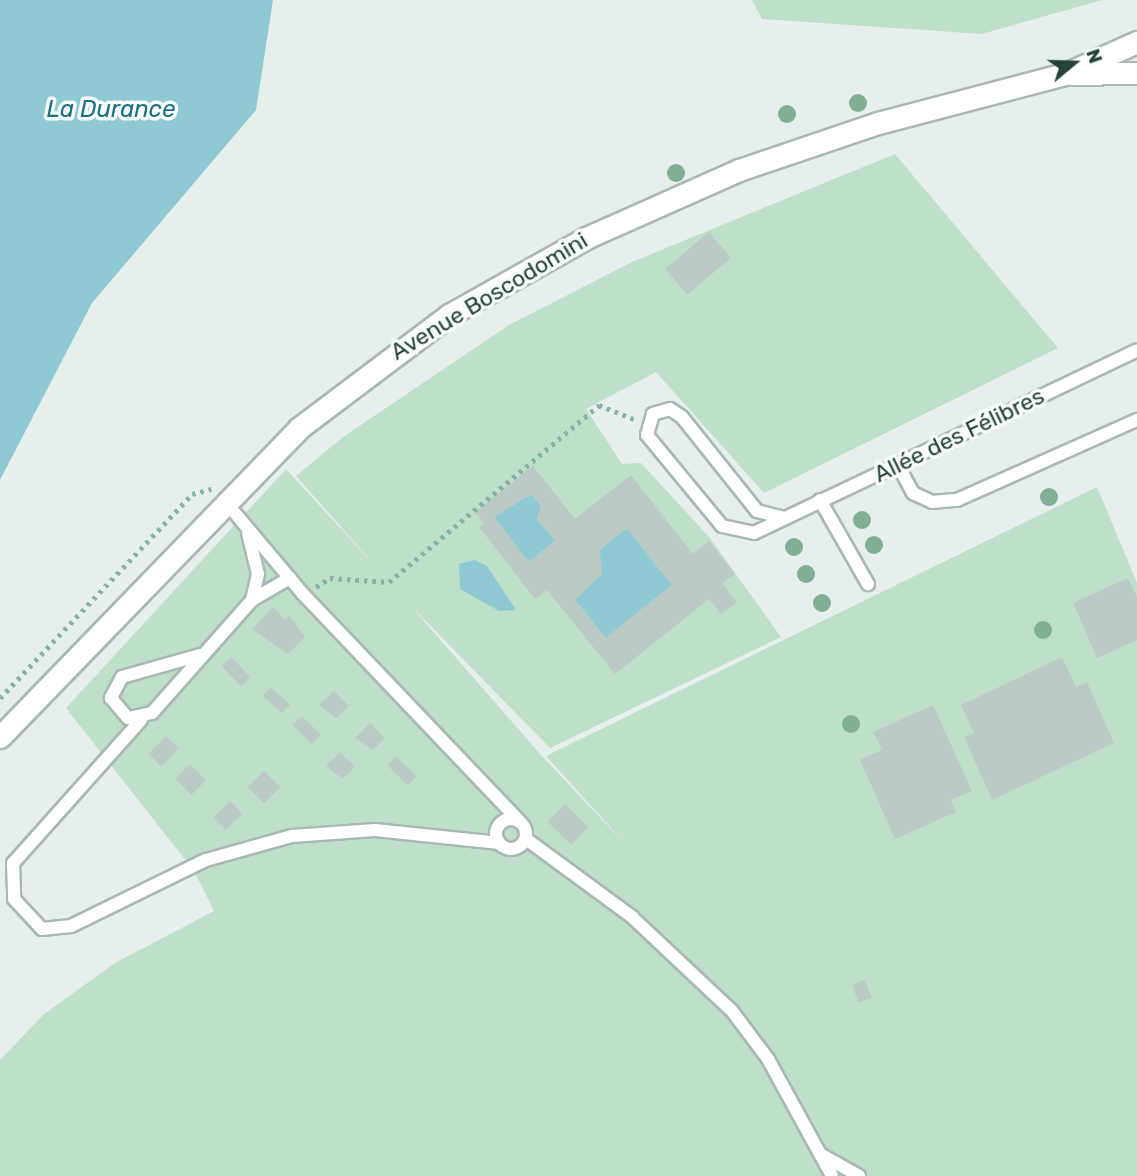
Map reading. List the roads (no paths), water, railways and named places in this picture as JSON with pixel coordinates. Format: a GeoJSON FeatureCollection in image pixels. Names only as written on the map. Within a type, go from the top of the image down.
{"type":"FeatureCollection","features":[{"type":"Feature","properties":{"kind":"main road"},"geometry":{"type":"LineString","coordinates":[[1065,74],[1137,42]]}},
{"type":"Feature","properties":{"kind":"main road"},"geometry":{"type":"LineString","coordinates":[[1065,74],[1137,73]]}},
{"type":"Feature","properties":{"kind":"main road","name":"Avenue Boscodomini"},"geometry":{"type":"LineString","coordinates":[[0,737],[224,499],[399,347],[586,238],[811,145],[1065,74]]}},
{"type":"Feature","properties":{"kind":"lane","name":"Allée des Félibres"},"geometry":{"type":"LineString","coordinates":[[781,517],[757,511],[682,416],[660,410],[647,425],[653,443],[722,526],[754,533],[781,517],[898,465],[1137,349]]}},
{"type":"Feature","properties":{"kind":"lane"},"geometry":{"type":"LineString","coordinates":[[898,465],[913,492],[932,502],[957,500],[1137,420]]}},
{"type":"Feature","properties":{"kind":"lane"},"geometry":{"type":"LineString","coordinates":[[224,499],[303,594],[519,821],[526,839],[632,918],[732,1012],[768,1059],[832,1176]]}},
{"type":"Feature","properties":{"kind":"lane"},"geometry":{"type":"LineString","coordinates":[[820,500],[868,584]]}},
{"type":"Feature","properties":{"kind":"lane"},"geometry":{"type":"LineString","coordinates":[[246,526],[258,574],[252,600]]}},
{"type":"Feature","properties":{"kind":"lane"},"geometry":{"type":"LineString","coordinates":[[290,578],[252,600],[13,863],[14,898],[42,929],[71,926],[206,860],[292,836],[375,830],[499,844],[515,850],[526,839]]}},
{"type":"Feature","properties":{"kind":"lane"},"geometry":{"type":"LineString","coordinates":[[141,720],[128,718],[111,698],[122,677],[200,655]]}},
{"type":"Feature","properties":{"kind":"lane"},"geometry":{"type":"LineString","coordinates":[[499,844],[500,823],[519,821]]}},
{"type":"Feature","properties":{"kind":"lane"},"geometry":{"type":"LineString","coordinates":[[820,1153],[859,1176]]}},
{"type":"Feature","properties":{"kind":"water","name":"La Durance"},"geometry":{"type":"Polygon","coordinates":[[[0,0],[273,0],[256,110],[92,303],[0,480],[0,0]]]}},
{"type":"Feature","properties":{"kind":"water"},"geometry":{"type":"Polygon","coordinates":[[[531,494],[541,506],[537,519],[555,541],[529,562],[494,517],[531,494]]]}},
{"type":"Feature","properties":{"kind":"water"},"geometry":{"type":"Polygon","coordinates":[[[627,528],[672,585],[606,638],[575,600],[600,550],[627,528]]]}},
{"type":"Feature","properties":{"kind":"water"},"geometry":{"type":"Polygon","coordinates":[[[475,560],[487,566],[516,610],[499,611],[460,589],[459,564],[475,560]]]}}]}
